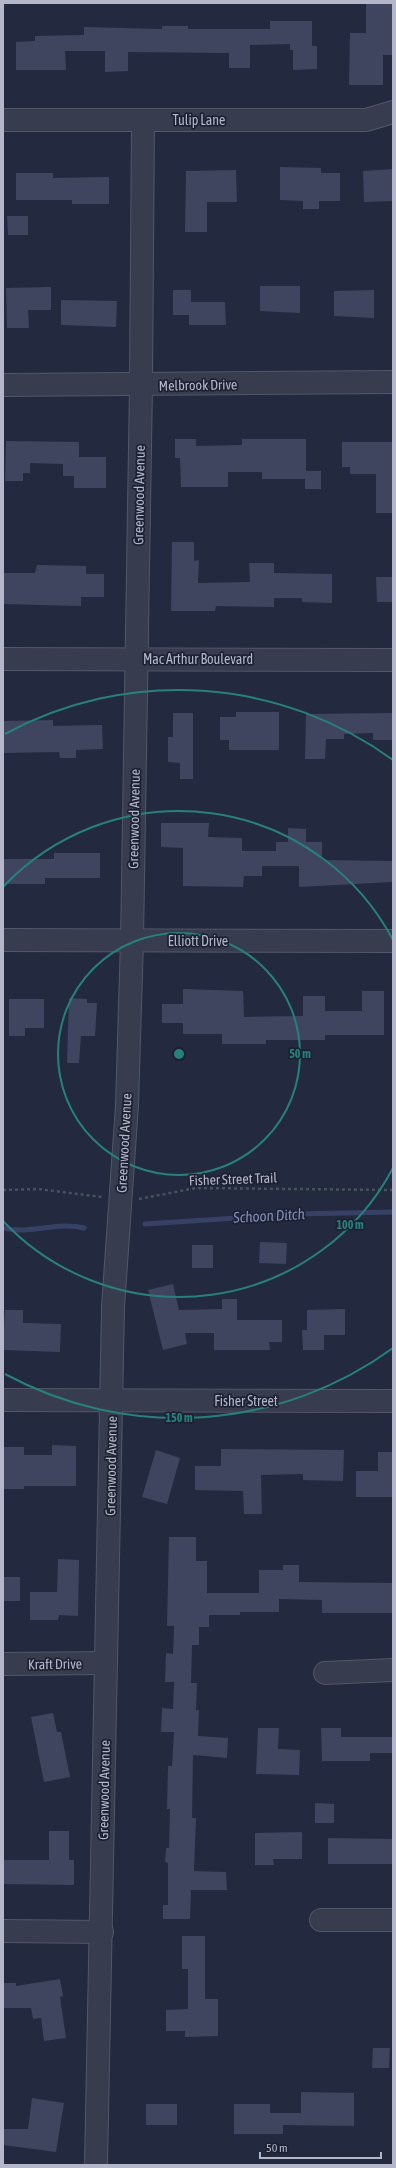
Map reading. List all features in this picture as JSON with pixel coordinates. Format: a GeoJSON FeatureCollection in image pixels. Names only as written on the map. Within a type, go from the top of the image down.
{"type":"FeatureCollection","features":[{"type":"Feature","properties":{"kind":"street","name":"Tulip Lane"},"geometry":{"type":"LineString","coordinates":[[3,120],[366,120],[393,112]]}},
{"type":"Feature","properties":{"kind":"street","name":"Greenwood Avenue"},"geometry":{"type":"LineString","coordinates":[[96,2165],[114,1307],[122,1199],[132,941],[141,385],[143,120]]}},
{"type":"Feature","properties":{"kind":"street","name":"Melbrook Drive"},"geometry":{"type":"LineString","coordinates":[[3,385],[393,382]]}},
{"type":"Feature","properties":{"kind":"street","name":"Mac Arthur Boulevard"},"geometry":{"type":"LineString","coordinates":[[3,659],[137,658],[393,660]]}},
{"type":"Feature","properties":{"kind":"street","name":"Elliott Drive"},"geometry":{"type":"LineString","coordinates":[[3,940],[393,941]]}},
{"type":"Feature","properties":{"kind":"street","name":"Fisher Street"},"geometry":{"type":"LineString","coordinates":[[3,1400],[393,1401]]}},
{"type":"Feature","properties":{"kind":"street","name":"Kraft Drive"},"geometry":{"type":"LineString","coordinates":[[3,1664],[106,1663]]}},
{"type":"Feature","properties":{"kind":"street"},"geometry":{"type":"LineString","coordinates":[[325,1674],[393,1670]]}},
{"type":"Feature","properties":{"kind":"street"},"geometry":{"type":"LineString","coordinates":[[321,1920],[393,1920]]}},
{"type":"Feature","properties":{"kind":"street"},"geometry":{"type":"LineString","coordinates":[[3,1931],[102,1932]]}},
{"type":"Feature","properties":{"kind":"path","name":"Fisher Street Trail"},"geometry":{"type":"LineString","coordinates":[[3,1190],[38,1189],[122,1199],[141,1199],[196,1188],[393,1190]]}},
{"type":"Feature","properties":{"kind":"building"},"geometry":{"type":"Polygon","coordinates":[[[366,3],[393,3],[393,55],[383,55],[383,85],[349,85],[350,33],[366,33],[366,3]]]}},
{"type":"Feature","properties":{"kind":"building"},"geometry":{"type":"Polygon","coordinates":[[[270,21],[312,21],[312,46],[317,46],[317,69],[293,70],[293,50],[290,50],[290,44],[250,45],[250,68],[229,68],[229,53],[128,52],[128,71],[105,72],[105,51],[65,51],[66,70],[16,70],[16,42],[35,41],[35,36],[84,35],[84,27],[162,29],[162,26],[188,26],[188,29],[270,29],[270,21]]]}},
{"type":"Feature","properties":{"kind":"building"},"geometry":{"type":"Polygon","coordinates":[[[280,167],[321,168],[321,173],[340,173],[340,201],[319,201],[319,209],[303,209],[303,201],[280,200],[280,167]]]}},
{"type":"Feature","properties":{"kind":"building"},"geometry":{"type":"Polygon","coordinates":[[[393,169],[393,201],[364,202],[363,171],[393,169]]]}},
{"type":"Feature","properties":{"kind":"building"},"geometry":{"type":"Polygon","coordinates":[[[236,170],[237,202],[207,202],[207,232],[185,232],[186,171],[236,170]]]}},
{"type":"Feature","properties":{"kind":"building"},"geometry":{"type":"Polygon","coordinates":[[[16,173],[53,173],[53,178],[109,177],[109,204],[72,204],[72,200],[16,200],[16,173]]]}},
{"type":"Feature","properties":{"kind":"building"},"geometry":{"type":"Polygon","coordinates":[[[7,216],[28,216],[28,235],[8,235],[7,216]]]}},
{"type":"Feature","properties":{"kind":"building"},"geometry":{"type":"Polygon","coordinates":[[[260,286],[300,286],[300,313],[260,311],[260,286]]]}},
{"type":"Feature","properties":{"kind":"building"},"geometry":{"type":"Polygon","coordinates":[[[51,287],[51,310],[28,310],[29,328],[7,328],[6,288],[51,287]]]}},
{"type":"Feature","properties":{"kind":"building"},"geometry":{"type":"Polygon","coordinates":[[[173,290],[191,290],[191,302],[225,302],[226,325],[189,325],[189,315],[173,315],[173,290]]]}},
{"type":"Feature","properties":{"kind":"building"},"geometry":{"type":"Polygon","coordinates":[[[374,290],[374,318],[334,316],[334,291],[374,290]]]}},
{"type":"Feature","properties":{"kind":"building"},"geometry":{"type":"Polygon","coordinates":[[[61,300],[117,301],[116,327],[61,325],[61,300]]]}},
{"type":"Feature","properties":{"kind":"building"},"geometry":{"type":"Polygon","coordinates":[[[175,439],[196,439],[196,446],[242,445],[242,439],[306,439],[306,471],[321,471],[321,489],[305,489],[305,479],[262,479],[262,472],[228,472],[228,487],[181,487],[180,458],[175,458],[175,439]]]}},
{"type":"Feature","properties":{"kind":"building"},"geometry":{"type":"Polygon","coordinates":[[[6,441],[79,442],[79,457],[106,457],[106,488],[74,488],[74,476],[63,476],[63,464],[30,463],[30,473],[23,473],[23,481],[5,481],[6,441]]]}},
{"type":"Feature","properties":{"kind":"building"},"geometry":{"type":"Polygon","coordinates":[[[342,442],[393,442],[393,513],[376,513],[376,474],[350,474],[350,467],[342,467],[342,442]]]}},
{"type":"Feature","properties":{"kind":"building"},"geometry":{"type":"Polygon","coordinates":[[[172,542],[194,542],[194,561],[199,560],[198,583],[250,582],[249,563],[274,563],[274,573],[332,574],[332,603],[302,602],[302,598],[274,598],[274,607],[216,606],[215,611],[171,611],[172,542]]]}},
{"type":"Feature","properties":{"kind":"building"},"geometry":{"type":"Polygon","coordinates":[[[37,565],[86,566],[86,574],[104,574],[104,597],[81,597],[81,606],[3,604],[3,573],[35,573],[37,565]]]}},
{"type":"Feature","properties":{"kind":"building"},"geometry":{"type":"Polygon","coordinates":[[[376,577],[393,577],[393,602],[377,602],[376,577]]]}},
{"type":"Feature","properties":{"kind":"building"},"geometry":{"type":"Polygon","coordinates":[[[236,712],[279,712],[279,750],[229,750],[229,740],[220,740],[220,717],[236,717],[236,712]]]}},
{"type":"Feature","properties":{"kind":"building"},"geometry":{"type":"Polygon","coordinates":[[[173,713],[193,713],[193,779],[180,779],[180,763],[168,762],[168,737],[173,737],[173,713]]]}},
{"type":"Feature","properties":{"kind":"building"},"geometry":{"type":"Polygon","coordinates":[[[393,713],[393,740],[373,740],[373,733],[344,734],[344,739],[326,739],[325,759],[305,759],[306,714],[393,713]]]}},
{"type":"Feature","properties":{"kind":"building"},"geometry":{"type":"Polygon","coordinates":[[[53,720],[53,726],[102,725],[103,749],[76,750],[76,758],[60,758],[59,752],[3,753],[3,721],[53,720]]]}},
{"type":"Feature","properties":{"kind":"building"},"geometry":{"type":"Polygon","coordinates":[[[161,823],[209,823],[208,837],[242,838],[242,851],[276,851],[276,842],[288,842],[288,828],[306,829],[306,842],[322,842],[322,860],[393,861],[393,882],[299,887],[299,866],[262,866],[262,876],[244,876],[243,887],[183,886],[183,848],[161,847],[161,823]]]}},
{"type":"Feature","properties":{"kind":"building"},"geometry":{"type":"Polygon","coordinates":[[[54,853],[100,853],[100,878],[45,878],[45,884],[3,884],[3,859],[54,859],[54,853]]]}},
{"type":"Feature","properties":{"kind":"building"},"geometry":{"type":"Polygon","coordinates":[[[183,989],[243,991],[244,1017],[303,1016],[303,996],[325,996],[325,1011],[362,1011],[362,991],[384,991],[384,1035],[325,1035],[325,1040],[266,1040],[266,1044],[222,1044],[222,1034],[183,1034],[183,1023],[162,1023],[162,1004],[183,1004],[183,989]]]}},
{"type":"Feature","properties":{"kind":"building"},"geometry":{"type":"Polygon","coordinates":[[[69,998],[87,999],[87,1003],[97,1003],[95,1036],[81,1036],[79,1063],[67,1063],[69,998]]]}},
{"type":"Feature","properties":{"kind":"building"},"geometry":{"type":"Polygon","coordinates":[[[9,999],[44,999],[44,1028],[25,1028],[25,1036],[9,1036],[9,999]]]}},
{"type":"Feature","properties":{"kind":"building"},"geometry":{"type":"Polygon","coordinates":[[[260,1242],[287,1243],[286,1264],[259,1263],[260,1242]]]}},
{"type":"Feature","properties":{"kind":"building"},"geometry":{"type":"Polygon","coordinates":[[[192,1245],[213,1245],[213,1268],[192,1268],[192,1245]]]}},
{"type":"Feature","properties":{"kind":"building"},"geometry":{"type":"Polygon","coordinates":[[[173,1284],[179,1310],[222,1309],[222,1299],[237,1299],[237,1320],[282,1320],[282,1342],[269,1342],[270,1350],[214,1350],[214,1333],[185,1333],[187,1344],[163,1350],[148,1290],[173,1284]]]}},
{"type":"Feature","properties":{"kind":"building"},"geometry":{"type":"Polygon","coordinates":[[[345,1309],[345,1335],[324,1335],[324,1350],[303,1350],[302,1330],[307,1330],[307,1310],[345,1309]]]}},
{"type":"Feature","properties":{"kind":"building"},"geometry":{"type":"Polygon","coordinates":[[[5,1310],[23,1310],[23,1323],[61,1324],[60,1352],[3,1350],[5,1310]]]}},
{"type":"Feature","properties":{"kind":"building"},"geometry":{"type":"Polygon","coordinates":[[[52,1445],[76,1446],[76,1486],[24,1486],[24,1489],[3,1489],[3,1447],[24,1447],[24,1455],[52,1455],[52,1445]]]}},
{"type":"Feature","properties":{"kind":"building"},"geometry":{"type":"Polygon","coordinates":[[[221,1449],[344,1450],[343,1481],[303,1480],[303,1474],[261,1475],[262,1514],[244,1514],[243,1491],[195,1490],[195,1466],[221,1466],[221,1449]]]}},
{"type":"Feature","properties":{"kind":"building"},"geometry":{"type":"Polygon","coordinates":[[[156,1450],[180,1458],[167,1504],[142,1497],[156,1450]]]}},
{"type":"Feature","properties":{"kind":"building"},"geometry":{"type":"Polygon","coordinates":[[[378,1452],[393,1452],[393,1497],[356,1497],[356,1471],[378,1471],[378,1452]]]}},
{"type":"Feature","properties":{"kind":"building"},"geometry":{"type":"Polygon","coordinates":[[[169,1537],[196,1537],[196,1561],[207,1561],[207,1593],[259,1593],[259,1570],[283,1570],[283,1565],[299,1565],[299,1582],[393,1583],[393,1613],[322,1613],[322,1600],[279,1599],[279,1612],[240,1612],[240,1615],[209,1615],[209,1627],[199,1627],[199,1645],[192,1645],[191,1683],[197,1683],[196,1710],[199,1710],[198,1736],[228,1738],[227,1758],[193,1755],[192,1818],[196,1818],[194,1871],[226,1872],[227,1890],[191,1890],[190,1919],[163,1919],[163,1905],[168,1905],[168,1863],[165,1862],[166,1848],[169,1848],[170,1809],[167,1809],[168,1766],[172,1766],[174,1732],[161,1732],[162,1708],[173,1709],[174,1682],[165,1682],[166,1653],[173,1654],[174,1626],[167,1626],[169,1537]]]}},
{"type":"Feature","properties":{"kind":"building"},"geometry":{"type":"Polygon","coordinates":[[[58,1559],[79,1560],[78,1616],[59,1615],[58,1620],[30,1620],[30,1592],[57,1592],[58,1559]]]}},
{"type":"Feature","properties":{"kind":"building"},"geometry":{"type":"Polygon","coordinates":[[[3,1577],[20,1577],[20,1601],[3,1601],[3,1577]]]}},
{"type":"Feature","properties":{"kind":"building"},"geometry":{"type":"Polygon","coordinates":[[[53,1713],[57,1732],[61,1732],[70,1777],[44,1782],[31,1717],[53,1713]]]}},
{"type":"Feature","properties":{"kind":"building"},"geometry":{"type":"Polygon","coordinates":[[[258,1728],[279,1728],[278,1749],[300,1750],[299,1775],[256,1774],[258,1728]]]}},
{"type":"Feature","properties":{"kind":"building"},"geometry":{"type":"Polygon","coordinates":[[[321,1728],[341,1728],[341,1737],[393,1737],[393,1753],[370,1753],[370,1761],[322,1761],[321,1728]]]}},
{"type":"Feature","properties":{"kind":"building"},"geometry":{"type":"Polygon","coordinates":[[[315,1803],[334,1804],[334,1823],[315,1823],[315,1803]]]}},
{"type":"Feature","properties":{"kind":"building"},"geometry":{"type":"Polygon","coordinates":[[[49,1831],[69,1831],[69,1860],[74,1860],[74,1885],[3,1884],[3,1860],[49,1860],[49,1831]]]}},
{"type":"Feature","properties":{"kind":"building"},"geometry":{"type":"Polygon","coordinates":[[[302,1832],[302,1859],[273,1859],[274,1865],[255,1865],[255,1833],[302,1832]]]}},
{"type":"Feature","properties":{"kind":"building"},"geometry":{"type":"Polygon","coordinates":[[[328,1838],[393,1839],[393,1864],[328,1864],[328,1838]]]}},
{"type":"Feature","properties":{"kind":"building"},"geometry":{"type":"Polygon","coordinates":[[[182,1936],[205,1936],[205,1999],[218,1999],[218,2036],[185,2037],[185,2031],[166,2031],[166,2010],[188,2009],[188,1969],[182,1969],[182,1936]]]}},
{"type":"Feature","properties":{"kind":"building"},"geometry":{"type":"Polygon","coordinates":[[[60,1979],[63,1996],[60,1997],[66,2038],[44,2041],[41,2018],[33,2019],[31,2008],[3,2008],[3,1983],[16,1983],[16,1986],[60,1979]]]}},
{"type":"Feature","properties":{"kind":"building"},"geometry":{"type":"Polygon","coordinates":[[[373,2048],[390,2048],[389,2068],[372,2068],[373,2048]]]}},
{"type":"Feature","properties":{"kind":"building"},"geometry":{"type":"Polygon","coordinates":[[[301,2092],[354,2093],[354,2126],[283,2125],[283,2134],[234,2134],[234,2104],[270,2104],[270,2113],[301,2113],[301,2092]]]}},
{"type":"Feature","properties":{"kind":"building"},"geometry":{"type":"Polygon","coordinates":[[[32,2098],[64,2103],[56,2152],[3,2145],[3,2129],[28,2129],[32,2098]]]}},
{"type":"Feature","properties":{"kind":"building"},"geometry":{"type":"Polygon","coordinates":[[[146,2104],[177,2104],[177,2125],[146,2125],[146,2104]]]}},
{"type":"Feature","properties":{"kind":"waterway","name":"Schoon Ditch"},"geometry":{"type":"LineString","coordinates":[[145,1224],[296,1214],[393,1212]]}},
{"type":"Feature","properties":{"kind":"waterway","name":"Schoon Ditch"},"geometry":{"type":"LineString","coordinates":[[3,1228],[13,1230],[64,1226],[84,1228]]}}]}
